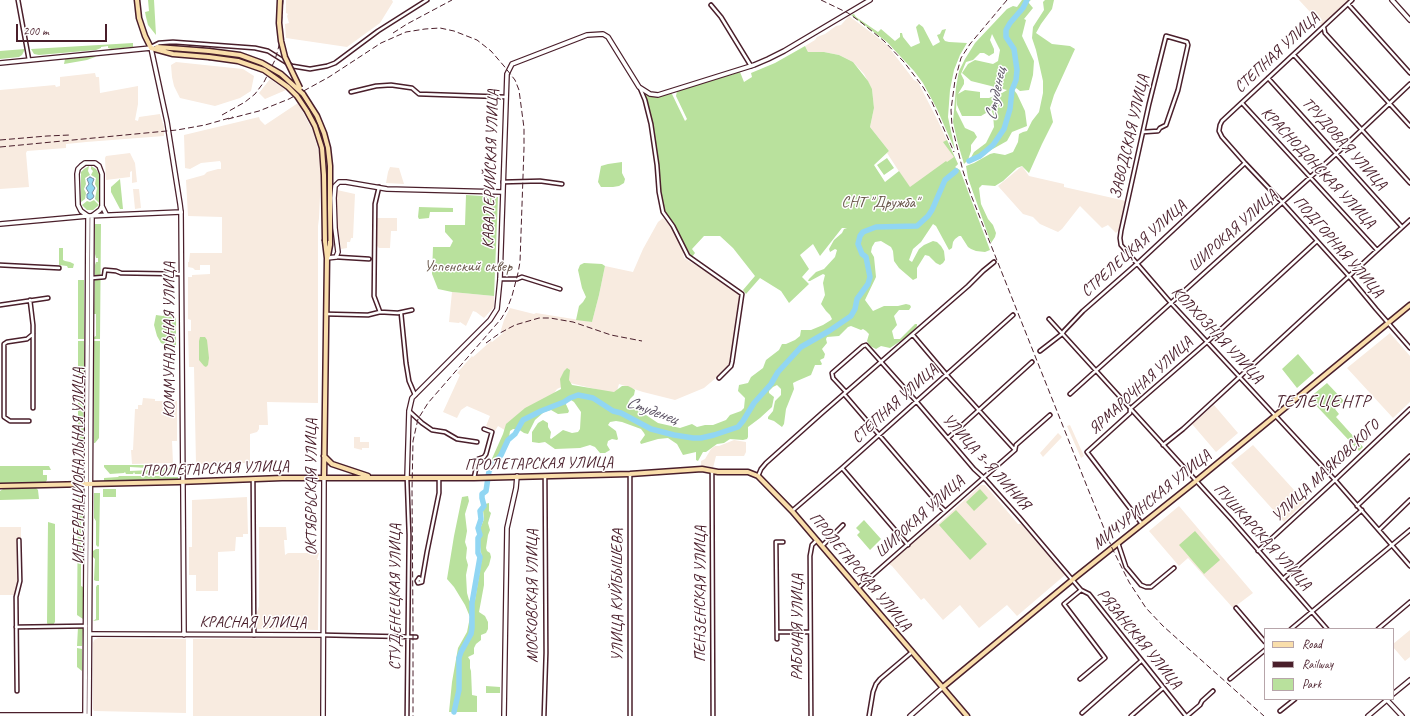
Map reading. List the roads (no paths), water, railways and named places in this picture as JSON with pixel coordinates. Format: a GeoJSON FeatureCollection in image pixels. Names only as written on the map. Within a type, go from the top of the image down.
{"type":"FeatureCollection","features":[{"type":"Feature","properties":{"kind":"main road"},"geometry":{"type":"LineString","coordinates":[[137,0],[139,18],[151,48]]}},
{"type":"Feature","properties":{"kind":"main road"},"geometry":{"type":"LineString","coordinates":[[280,0],[279,23],[281,41],[287,62],[303,94],[317,116],[328,148],[330,166],[327,241]]}},
{"type":"Feature","properties":{"kind":"main road"},"geometry":{"type":"LineString","coordinates":[[151,48],[160,47],[240,55],[262,63],[281,74],[303,94]]}},
{"type":"Feature","properties":{"kind":"main road"},"geometry":{"type":"LineString","coordinates":[[151,48],[173,54],[238,60],[264,70],[288,87],[297,96],[308,111],[319,135],[323,154],[327,241]]}},
{"type":"Feature","properties":{"kind":"main road","name":"ОКТЯБРЬСКАЯ УЛИЦА"},"geometry":{"type":"LineString","coordinates":[[324,478],[327,241]]}},
{"type":"Feature","properties":{"kind":"main road","name":"МИЧУРИНСКАЯ УЛИЦА"},"geometry":{"type":"LineString","coordinates":[[944,687],[1072,580],[1196,481],[1410,305]]}},
{"type":"Feature","properties":{"kind":"main road"},"geometry":{"type":"LineString","coordinates":[[324,456],[332,464],[373,477]]}},
{"type":"Feature","properties":{"kind":"main road","name":"ПРОЛЕТАРСКАЯ УЛИЦА"},"geometry":{"type":"LineString","coordinates":[[0,486],[253,479],[373,477],[439,478],[630,474],[702,469],[718,472],[744,471],[753,473],[758,476],[792,511],[912,652],[944,687],[967,716]]}},
{"type":"Feature","properties":{"kind":"street"},"geometry":{"type":"LineString","coordinates":[[18,0],[29,60]]}},
{"type":"Feature","properties":{"kind":"street"},"geometry":{"type":"LineString","coordinates":[[0,63],[151,48],[159,43],[173,42],[255,48],[268,51],[292,66],[310,69],[327,66],[335,62],[378,31],[427,0]]}},
{"type":"Feature","properties":{"kind":"street"},"geometry":{"type":"LineString","coordinates":[[639,87],[650,94],[658,95],[751,66],[784,51],[870,0]]}},
{"type":"Feature","properties":{"kind":"street","name":"СТЕПНАЯ УЛИЦА"},"geometry":{"type":"LineString","coordinates":[[1220,125],[1222,121],[1241,103],[1324,28],[1352,0]]}},
{"type":"Feature","properties":{"kind":"street"},"geometry":{"type":"LineString","coordinates":[[1392,0],[1410,20]]}},
{"type":"Feature","properties":{"kind":"street"},"geometry":{"type":"LineString","coordinates":[[1348,4],[1410,73]]}},
{"type":"Feature","properties":{"kind":"street"},"geometry":{"type":"LineString","coordinates":[[711,5],[721,17],[751,66]]}},
{"type":"Feature","properties":{"kind":"street"},"geometry":{"type":"LineString","coordinates":[[1324,28],[1325,33],[1410,126]]}},
{"type":"Feature","properties":{"kind":"street","name":"КАВАЛЕРИЙСКАЯ УЛИЦА"},"geometry":{"type":"LineString","coordinates":[[407,478],[410,404],[415,395],[493,316],[499,303],[507,74],[510,66],[517,61],[588,35],[603,34],[609,38],[639,87]]}},
{"type":"Feature","properties":{"kind":"street","name":"ЗАВОДСКАЯ УЛИЦА"},"geometry":{"type":"LineString","coordinates":[[1120,244],[1120,235],[1143,132],[1166,36],[1187,42],[1188,45],[1179,84],[1166,125],[1158,131],[1143,132]]}},
{"type":"Feature","properties":{"kind":"street","name":"КОММУНАЛЬНАЯ УЛИЦА"},"geometry":{"type":"LineString","coordinates":[[151,48],[167,122],[181,212],[184,635]]}},
{"type":"Feature","properties":{"kind":"street"},"geometry":{"type":"LineString","coordinates":[[1294,55],[1410,183]]}},
{"type":"Feature","properties":{"kind":"street","name":"ТРУДОВАЯ УЛИЦА"},"geometry":{"type":"LineString","coordinates":[[1268,78],[1402,227]]}},
{"type":"Feature","properties":{"kind":"street","name":"ШИРОКАЯ УЛИЦА"},"geometry":{"type":"LineString","coordinates":[[1070,394],[1336,154],[1410,84]]}},
{"type":"Feature","properties":{"kind":"street"},"geometry":{"type":"LineString","coordinates":[[351,92],[376,86],[390,85],[412,88],[419,94],[506,97]]}},
{"type":"Feature","properties":{"kind":"street"},"geometry":{"type":"LineString","coordinates":[[639,87],[645,100],[651,124],[659,192],[663,212],[674,226],[688,256],[742,294],[731,366],[720,378]]}},
{"type":"Feature","properties":{"kind":"street","name":"КРАСНОДОНСКАЯ УЛИЦА"},"geometry":{"type":"LineString","coordinates":[[1241,103],[1377,250]]}},
{"type":"Feature","properties":{"kind":"street","name":"ПОДГОРНАЯ УЛИЦА"},"geometry":{"type":"LineString","coordinates":[[1220,125],[1219,131],[1222,137],[1349,276],[1410,348]]}},
{"type":"Feature","properties":{"kind":"street"},"geometry":{"type":"LineString","coordinates":[[76,217],[79,207],[78,169],[85,163],[90,162],[99,166],[102,171],[102,206],[106,214]]}},
{"type":"Feature","properties":{"kind":"street","name":"СТРЕЛЕЦКАЯ УЛИЦА"},"geometry":{"type":"LineString","coordinates":[[1040,351],[1062,334],[1064,330],[1083,311],[1245,163]]}},
{"type":"Feature","properties":{"kind":"street"},"geometry":{"type":"LineString","coordinates":[[336,257],[338,252],[335,228],[334,189],[337,183],[341,181],[379,187],[502,192]]}},
{"type":"Feature","properties":{"kind":"street"},"geometry":{"type":"LineString","coordinates":[[503,182],[540,181],[562,184]]}},
{"type":"Feature","properties":{"kind":"street"},"geometry":{"type":"LineString","coordinates":[[379,187],[375,204],[374,296],[380,312]]}},
{"type":"Feature","properties":{"kind":"street"},"geometry":{"type":"LineString","coordinates":[[90,216],[100,210],[102,206]]}},
{"type":"Feature","properties":{"kind":"street"},"geometry":{"type":"LineString","coordinates":[[79,207],[81,211],[90,216]]}},
{"type":"Feature","properties":{"kind":"street"},"geometry":{"type":"LineString","coordinates":[[0,224],[106,214],[181,212]]}},
{"type":"Feature","properties":{"kind":"street","name":"ИНТЕРНАЦИОНАЛЬНАЯ УЛИЦА"},"geometry":{"type":"LineString","coordinates":[[88,634],[86,626],[92,278],[90,216]]}},
{"type":"Feature","properties":{"kind":"street","name":"ИНТЕРНАЦИОНАЛЬНАЯ УЛИЦА"},"geometry":{"type":"LineString","coordinates":[[87,716],[90,216]]}},
{"type":"Feature","properties":{"kind":"street"},"geometry":{"type":"LineString","coordinates":[[1163,445],[1410,220]]}},
{"type":"Feature","properties":{"kind":"street","name":"ЯРМАРОЧНАЯ УЛИЦА"},"geometry":{"type":"LineString","coordinates":[[1142,524],[1087,452],[1130,412],[1130,409],[1207,342],[1316,241]]}},
{"type":"Feature","properties":{"kind":"street","name":"КОЛХОЗНАЯ УЛИЦА"},"geometry":{"type":"LineString","coordinates":[[1120,244],[1171,303],[1335,480],[1410,566]]}},
{"type":"Feature","properties":{"kind":"street"},"geometry":{"type":"LineString","coordinates":[[327,258],[336,257],[369,259]]}},
{"type":"Feature","properties":{"kind":"street"},"geometry":{"type":"LineString","coordinates":[[758,476],[766,463],[994,262]]}},
{"type":"Feature","properties":{"kind":"street"},"geometry":{"type":"LineString","coordinates":[[0,265],[59,268]]}},
{"type":"Feature","properties":{"kind":"street"},"geometry":{"type":"LineString","coordinates":[[92,278],[104,277],[104,270],[116,270],[121,273],[182,274]]}},
{"type":"Feature","properties":{"kind":"street"},"geometry":{"type":"LineString","coordinates":[[500,279],[517,279],[522,277],[560,289]]}},
{"type":"Feature","properties":{"kind":"street"},"geometry":{"type":"LineString","coordinates":[[0,306],[48,298]]}},
{"type":"Feature","properties":{"kind":"street"},"geometry":{"type":"LineString","coordinates":[[30,300],[33,334],[34,408]]}},
{"type":"Feature","properties":{"kind":"street"},"geometry":{"type":"LineString","coordinates":[[326,314],[368,315],[380,312],[401,313],[412,310]]}},
{"type":"Feature","properties":{"kind":"street"},"geometry":{"type":"LineString","coordinates":[[401,313],[406,363],[415,395]]}},
{"type":"Feature","properties":{"kind":"street","name":"СТЕПНАЯ УЛИЦА"},"geometry":{"type":"LineString","coordinates":[[792,511],[1013,315]]}},
{"type":"Feature","properties":{"kind":"street","name":"ПУШКАРСКАЯ УЛИЦА"},"geometry":{"type":"LineString","coordinates":[[1049,320],[1196,481],[1326,628]]}},
{"type":"Feature","properties":{"kind":"street"},"geometry":{"type":"LineString","coordinates":[[29,421],[10,421],[4,417],[4,344],[7,342],[27,339],[33,334]]}},
{"type":"Feature","properties":{"kind":"street"},"geometry":{"type":"LineString","coordinates":[[913,335],[1015,450]]}},
{"type":"Feature","properties":{"kind":"street"},"geometry":{"type":"LineString","coordinates":[[881,362],[865,345],[832,372],[831,376],[879,435],[945,510]]}},
{"type":"Feature","properties":{"kind":"street","name":"УЛИЦА 3-Я ЛИНИЯ"},"geometry":{"type":"LineString","coordinates":[[881,362],[982,478],[986,480],[1019,516],[1072,580]]}},
{"type":"Feature","properties":{"kind":"street"},"geometry":{"type":"LineString","coordinates":[[948,439],[1032,362]]}},
{"type":"Feature","properties":{"kind":"street","name":"УЛИЦА МАЯКОВСКОГО"},"geometry":{"type":"LineString","coordinates":[[1258,551],[1410,408]]}},
{"type":"Feature","properties":{"kind":"street"},"geometry":{"type":"LineString","coordinates":[[409,411],[432,430],[445,432],[457,439],[477,442]]}},
{"type":"Feature","properties":{"kind":"street","name":"ШИРОКАЯ УЛИЦА"},"geometry":{"type":"LineString","coordinates":[[858,588],[1015,450],[1016,445],[1050,415]]}},
{"type":"Feature","properties":{"kind":"street"},"geometry":{"type":"LineString","coordinates":[[475,477],[478,459],[484,457],[486,454],[492,432],[484,429]]}},
{"type":"Feature","properties":{"kind":"street"},"geometry":{"type":"LineString","coordinates":[[1357,506],[1410,456]]}},
{"type":"Feature","properties":{"kind":"street"},"geometry":{"type":"LineString","coordinates":[[842,468],[908,545]]}},
{"type":"Feature","properties":{"kind":"street","name":"ПЕНЗЕНСКАЯ УЛИЦА"},"geometry":{"type":"LineString","coordinates":[[712,471],[713,716]]}},
{"type":"Feature","properties":{"kind":"street","name":"УЛИЦА КУЙБЫШЕВА"},"geometry":{"type":"LineString","coordinates":[[630,474],[630,716]]}},
{"type":"Feature","properties":{"kind":"street"},"geometry":{"type":"LineString","coordinates":[[504,716],[506,532],[516,488],[517,476]]}},
{"type":"Feature","properties":{"kind":"street","name":"МОСКОВСКАЯ УЛИЦА"},"geometry":{"type":"LineString","coordinates":[[544,716],[546,653],[545,476]]}},
{"type":"Feature","properties":{"kind":"street","name":"ОКТЯБРЬСКАЯ УЛИЦА"},"geometry":{"type":"LineString","coordinates":[[323,716],[324,478]]}},
{"type":"Feature","properties":{"kind":"street","name":"СТУДЕНЕЦКАЯ УЛИЦА"},"geometry":{"type":"LineString","coordinates":[[407,478],[409,535],[407,716]]}},
{"type":"Feature","properties":{"kind":"street"},"geometry":{"type":"LineString","coordinates":[[422,581],[439,493],[439,478]]}},
{"type":"Feature","properties":{"kind":"street"},"geometry":{"type":"LineString","coordinates":[[253,479],[254,635]]}},
{"type":"Feature","properties":{"kind":"street"},"geometry":{"type":"LineString","coordinates":[[1379,530],[1410,500]]}},
{"type":"Feature","properties":{"kind":"street"},"geometry":{"type":"LineString","coordinates":[[1283,579],[1362,510]]}},
{"type":"Feature","properties":{"kind":"street"},"geometry":{"type":"LineString","coordinates":[[822,546],[843,525]]}},
{"type":"Feature","properties":{"kind":"street"},"geometry":{"type":"LineString","coordinates":[[1292,628],[1410,530]]}},
{"type":"Feature","properties":{"kind":"street"},"geometry":{"type":"LineString","coordinates":[[17,691],[16,597],[20,581],[20,540]]}},
{"type":"Feature","properties":{"kind":"street","name":"РАБОЧАЯ УЛИЦА"},"geometry":{"type":"LineString","coordinates":[[811,716],[811,548],[817,540]]}},
{"type":"Feature","properties":{"kind":"street"},"geometry":{"type":"LineString","coordinates":[[777,640],[776,542],[783,542]]}},
{"type":"Feature","properties":{"kind":"street"},"geometry":{"type":"LineString","coordinates":[[1118,543],[1126,567],[1141,585],[1151,587],[1174,568]]}},
{"type":"Feature","properties":{"kind":"street","name":"РЯЗАНСКАЯ УЛИЦА"},"geometry":{"type":"LineString","coordinates":[[1072,580],[1081,590],[1089,594],[1141,661],[1187,716]]}},
{"type":"Feature","properties":{"kind":"street"},"geometry":{"type":"LineString","coordinates":[[1080,679],[1106,658],[1064,604],[1081,590]]}},
{"type":"Feature","properties":{"kind":"street"},"geometry":{"type":"LineString","coordinates":[[1379,628],[1410,602]]}},
{"type":"Feature","properties":{"kind":"street"},"geometry":{"type":"LineString","coordinates":[[1236,608],[1264,641]]}},
{"type":"Feature","properties":{"kind":"street"},"geometry":{"type":"LineString","coordinates":[[16,627],[86,626]]}},
{"type":"Feature","properties":{"kind":"street"},"geometry":{"type":"LineString","coordinates":[[777,632],[810,632]]}},
{"type":"Feature","properties":{"kind":"street","name":"КРАСНАЯ УЛИЦА"},"geometry":{"type":"LineString","coordinates":[[88,634],[416,637]]}},
{"type":"Feature","properties":{"kind":"street"},"geometry":{"type":"LineString","coordinates":[[1230,679],[1264,651]]}},
{"type":"Feature","properties":{"kind":"street"},"geometry":{"type":"LineString","coordinates":[[869,716],[873,692],[876,684],[912,652]]}},
{"type":"Feature","properties":{"kind":"street"},"geometry":{"type":"LineString","coordinates":[[1082,713],[1141,661]]}},
{"type":"Feature","properties":{"kind":"street"},"geometry":{"type":"LineString","coordinates":[[1394,693],[1410,680]]}},
{"type":"Feature","properties":{"kind":"street","name":"МИЧУРИНСКАЯ УЛИЦА"},"geometry":{"type":"LineString","coordinates":[[910,716],[944,687]]}},
{"type":"Feature","properties":{"kind":"street"},"geometry":{"type":"LineString","coordinates":[[1131,716],[1163,688]]}},
{"type":"Feature","properties":{"kind":"street"},"geometry":{"type":"LineString","coordinates":[[1187,716],[1213,691]]}},
{"type":"Feature","properties":{"kind":"street"},"geometry":{"type":"LineString","coordinates":[[1280,712],[1294,700]]}},
{"type":"Feature","properties":{"kind":"street"},"geometry":{"type":"LineString","coordinates":[[1368,716],[1386,700]]}},
{"type":"Feature","properties":{"kind":"street"},"geometry":{"type":"LineString","coordinates":[[1388,700],[1402,716]]}},
{"type":"Feature","properties":{"kind":"street"},"geometry":{"type":"LineString","coordinates":[[0,715],[87,716]]}},
{"type":"Feature","properties":{"kind":"water"},"geometry":{"type":"Polygon","coordinates":[[[90,177],[94,179],[92,184],[95,188],[92,193],[94,196],[90,200],[87,198],[87,194],[89,193],[86,188],[89,184],[87,179],[90,177]]]}},
{"type":"Feature","properties":{"kind":"waterway","name":"Студенец"},"geometry":{"type":"LineString","coordinates":[[969,161],[980,156],[993,145],[1004,129],[1010,109],[1012,90],[1016,80],[1017,70],[1014,49],[1006,37],[1006,30],[1023,8],[1027,0]]}},
{"type":"Feature","properties":{"kind":"waterway","name":"Студенец"},"geometry":{"type":"LineString","coordinates":[[454,712],[459,690],[459,658],[471,634],[472,628],[472,603],[480,557],[478,553],[478,538],[480,535],[478,528],[481,519],[480,511],[484,506],[482,494],[486,491],[489,471],[501,455],[508,440],[515,434],[523,420],[578,395],[593,398],[613,411],[621,413],[651,429],[674,435],[701,438],[738,427],[754,403],[771,384],[778,372],[801,347],[851,316],[855,309],[857,299],[868,284],[870,277],[866,257],[862,254],[858,244],[860,236],[863,232],[876,227],[917,226],[932,210],[945,180],[956,171]]}},
{"type":"Feature","properties":{"kind":"railway"},"geometry":{"type":"LineString","coordinates":[[222,115],[245,102],[255,94],[264,82],[275,60],[280,42],[283,0]]}},
{"type":"Feature","properties":{"kind":"railway"},"geometry":{"type":"LineString","coordinates":[[393,33],[452,0]]}},
{"type":"Feature","properties":{"kind":"railway"},"geometry":{"type":"LineString","coordinates":[[821,0],[848,13],[862,23],[884,41],[904,62],[923,87],[932,102],[954,152]]}},
{"type":"Feature","properties":{"kind":"railway"},"geometry":{"type":"LineString","coordinates":[[1007,0],[970,44],[961,58],[955,80],[951,110],[952,126],[963,171],[971,195],[1112,548],[1129,582],[1146,608],[1163,626],[1264,716]]}},
{"type":"Feature","properties":{"kind":"railway"},"geometry":{"type":"LineString","coordinates":[[228,119],[259,111],[289,99],[329,77],[381,43],[406,32],[425,29],[440,28],[454,31],[477,40],[491,51],[504,66],[515,80],[519,90],[524,128],[524,148],[520,262],[512,296],[501,319],[428,403],[418,419],[413,441],[413,716]]}},
{"type":"Feature","properties":{"kind":"railway"},"geometry":{"type":"LineString","coordinates":[[0,147],[177,130],[205,125],[233,117]]}},
{"type":"Feature","properties":{"kind":"railway"},"geometry":{"type":"LineString","coordinates":[[0,140],[70,135]]}},
{"type":"Feature","properties":{"kind":"railway"},"geometry":{"type":"LineString","coordinates":[[486,343],[515,325],[539,318],[550,318],[573,322],[611,335],[642,341]]}},
{"type":"Feature","properties":{"kind":"district","name":"ТЕЛЕЦЕНТР"},"geometry":{"type":"Point","coordinates":[1323,402]}},
{"type":"Feature","properties":{"kind":"park label","name":"СНТ \"Дружба\""},"geometry":{"type":"Point","coordinates":[880,203]}},
{"type":"Feature","properties":{"kind":"park label","name":"Успенский сквер"},"geometry":{"type":"Point","coordinates":[468,267]}}]}
